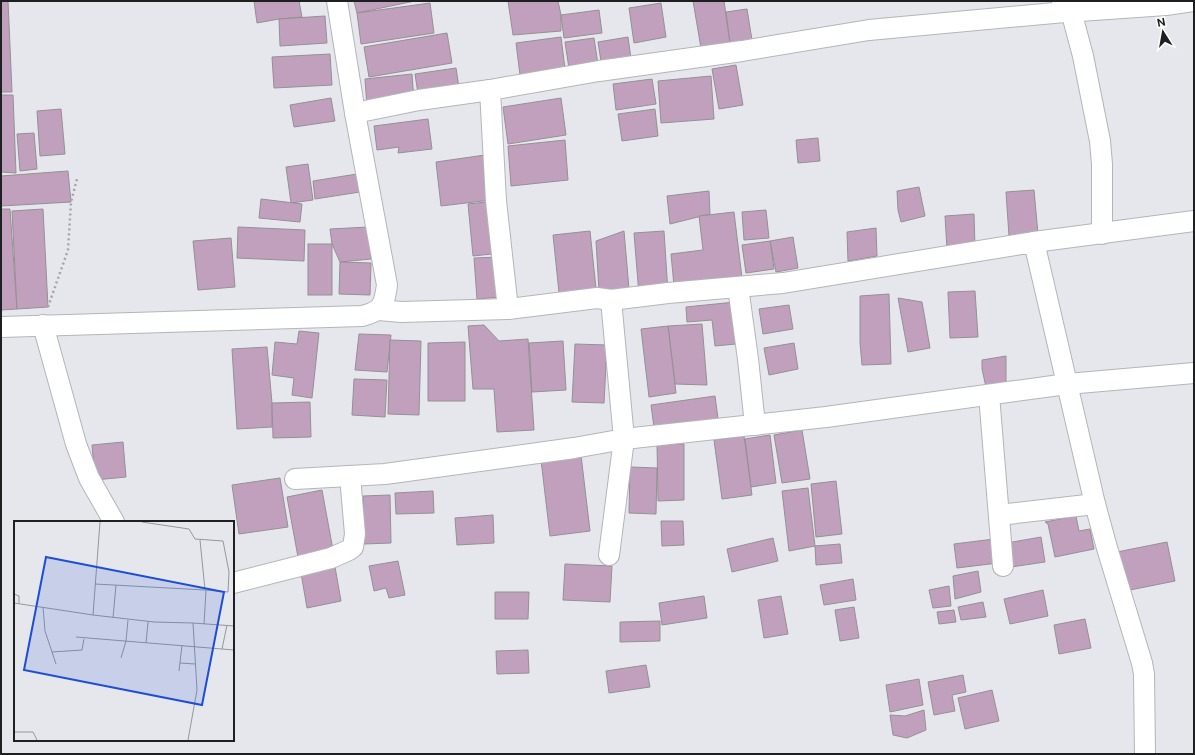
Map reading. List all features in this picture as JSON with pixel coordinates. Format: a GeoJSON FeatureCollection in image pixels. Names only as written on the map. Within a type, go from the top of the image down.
{"type":"FeatureCollection","features":[{"type":"Feature","properties":{"kind":"street"},"geometry":{"type":"LineString","coordinates":[[1,327],[362,316],[372,314],[379,310],[385,300],[387,286],[355,113],[337,1]]}},
{"type":"Feature","properties":{"kind":"street"},"geometry":{"type":"LineString","coordinates":[[355,113],[419,100],[490,90],[599,71],[742,51],[869,30],[1066,8],[1166,5],[1193,1]]}},
{"type":"Feature","properties":{"kind":"street"},"geometry":{"type":"LineString","coordinates":[[1066,8],[1083,56],[1100,141],[1102,164],[1102,234]]}},
{"type":"Feature","properties":{"kind":"street"},"geometry":{"type":"LineString","coordinates":[[490,90],[496,201],[508,309]]}},
{"type":"Feature","properties":{"kind":"street"},"geometry":{"type":"LineString","coordinates":[[379,310],[401,312],[508,309],[597,298],[611,300],[668,293],[782,283],[1034,242],[1194,221]]}},
{"type":"Feature","properties":{"kind":"street"},"geometry":{"type":"LineString","coordinates":[[1034,242],[1095,504],[1142,664],[1144,674],[1145,754]]}},
{"type":"Feature","properties":{"kind":"street"},"geometry":{"type":"LineString","coordinates":[[738,287],[755,425]]}},
{"type":"Feature","properties":{"kind":"street"},"geometry":{"type":"LineString","coordinates":[[609,555],[624,439],[611,300]]}},
{"type":"Feature","properties":{"kind":"street"},"geometry":{"type":"LineString","coordinates":[[43,325],[76,444],[89,478],[113,521]]}},
{"type":"Feature","properties":{"kind":"street"},"geometry":{"type":"LineString","coordinates":[[295,480],[384,474],[574,448],[624,439],[826,417],[1067,384],[1194,373]]}},
{"type":"Feature","properties":{"kind":"street"},"geometry":{"type":"LineString","coordinates":[[989,395],[1003,566]]}},
{"type":"Feature","properties":{"kind":"street"},"geometry":{"type":"LineString","coordinates":[[234,583],[331,558],[349,550],[352,547],[355,534],[350,476]]}},
{"type":"Feature","properties":{"kind":"street"},"geometry":{"type":"LineString","coordinates":[[999,515],[1095,504]]}},
{"type":"Feature","properties":{"kind":"path"},"geometry":{"type":"LineString","coordinates":[[43,325],[68,250],[71,202],[77,179]]}},
{"type":"Feature","properties":{"kind":"building"},"geometry":{"type":"Polygon","coordinates":[[[1,1],[8,1],[12,92],[1,92],[1,1]]]}},
{"type":"Feature","properties":{"kind":"building"},"geometry":{"type":"Polygon","coordinates":[[[254,1],[299,1],[302,17],[257,23],[254,1]]]}},
{"type":"Feature","properties":{"kind":"building"},"geometry":{"type":"Polygon","coordinates":[[[354,1],[415,1],[357,13],[354,1]]]}},
{"type":"Feature","properties":{"kind":"building"},"geometry":{"type":"Polygon","coordinates":[[[508,1],[558,1],[561,15],[561,31],[513,35],[508,1]]]}},
{"type":"Feature","properties":{"kind":"building"},"geometry":{"type":"Polygon","coordinates":[[[693,1],[724,1],[730,43],[701,48],[693,1]]]}},
{"type":"Feature","properties":{"kind":"building"},"geometry":{"type":"Polygon","coordinates":[[[430,3],[434,33],[361,44],[357,13],[430,3]]]}},
{"type":"Feature","properties":{"kind":"building"},"geometry":{"type":"Polygon","coordinates":[[[661,3],[666,37],[634,43],[629,8],[661,3]]]}},
{"type":"Feature","properties":{"kind":"building"},"geometry":{"type":"Polygon","coordinates":[[[747,9],[752,40],[730,43],[726,12],[747,9]]]}},
{"type":"Feature","properties":{"kind":"building"},"geometry":{"type":"Polygon","coordinates":[[[599,10],[602,33],[564,38],[561,15],[599,10]]]}},
{"type":"Feature","properties":{"kind":"building"},"geometry":{"type":"Polygon","coordinates":[[[325,16],[327,43],[280,46],[279,19],[325,16]]]}},
{"type":"Feature","properties":{"kind":"building"},"geometry":{"type":"Polygon","coordinates":[[[447,33],[452,63],[369,77],[364,47],[447,33]]]}},
{"type":"Feature","properties":{"kind":"building"},"geometry":{"type":"Polygon","coordinates":[[[561,37],[566,77],[521,83],[516,43],[561,37]]]}},
{"type":"Feature","properties":{"kind":"building"},"geometry":{"type":"Polygon","coordinates":[[[628,37],[632,66],[602,68],[598,42],[628,37]]]}},
{"type":"Feature","properties":{"kind":"building"},"geometry":{"type":"Polygon","coordinates":[[[594,38],[599,71],[570,75],[565,42],[594,38]]]}},
{"type":"Feature","properties":{"kind":"building"},"geometry":{"type":"Polygon","coordinates":[[[330,54],[332,85],[274,88],[272,57],[330,54]]]}},
{"type":"Feature","properties":{"kind":"building"},"geometry":{"type":"Polygon","coordinates":[[[736,65],[743,105],[719,109],[712,69],[736,65]]]}},
{"type":"Feature","properties":{"kind":"building"},"geometry":{"type":"Polygon","coordinates":[[[456,68],[460,94],[419,100],[415,74],[456,68]]]}},
{"type":"Feature","properties":{"kind":"building"},"geometry":{"type":"Polygon","coordinates":[[[412,74],[414,101],[367,106],[365,79],[412,74]]]}},
{"type":"Feature","properties":{"kind":"building"},"geometry":{"type":"Polygon","coordinates":[[[711,76],[714,119],[661,123],[658,81],[711,76]]]}},
{"type":"Feature","properties":{"kind":"building"},"geometry":{"type":"Polygon","coordinates":[[[652,79],[656,104],[616,110],[613,84],[652,79]]]}},
{"type":"Feature","properties":{"kind":"building"},"geometry":{"type":"Polygon","coordinates":[[[1,95],[13,95],[16,173],[1,172],[1,95]]]}},
{"type":"Feature","properties":{"kind":"building"},"geometry":{"type":"Polygon","coordinates":[[[331,98],[335,121],[294,127],[290,105],[331,98]]]}},
{"type":"Feature","properties":{"kind":"building"},"geometry":{"type":"Polygon","coordinates":[[[561,98],[566,135],[508,144],[503,107],[561,98]]]}},
{"type":"Feature","properties":{"kind":"building"},"geometry":{"type":"Polygon","coordinates":[[[61,109],[65,154],[40,156],[37,111],[61,109]]]}},
{"type":"Feature","properties":{"kind":"building"},"geometry":{"type":"Polygon","coordinates":[[[655,109],[658,136],[622,141],[618,114],[655,109]]]}},
{"type":"Feature","properties":{"kind":"building"},"geometry":{"type":"Polygon","coordinates":[[[428,119],[432,149],[398,153],[399,147],[377,150],[374,126],[428,119]]]}},
{"type":"Feature","properties":{"kind":"building"},"geometry":{"type":"Polygon","coordinates":[[[34,133],[37,169],[20,171],[17,134],[34,133]]]}},
{"type":"Feature","properties":{"kind":"building"},"geometry":{"type":"Polygon","coordinates":[[[818,138],[820,161],[798,163],[796,140],[818,138]]]}},
{"type":"Feature","properties":{"kind":"building"},"geometry":{"type":"Polygon","coordinates":[[[565,140],[568,180],[511,186],[508,146],[565,140]]]}},
{"type":"Feature","properties":{"kind":"building"},"geometry":{"type":"Polygon","coordinates":[[[485,155],[491,200],[441,206],[436,162],[485,155]]]}},
{"type":"Feature","properties":{"kind":"building"},"geometry":{"type":"Polygon","coordinates":[[[308,164],[313,200],[291,203],[286,167],[308,164]]]}},
{"type":"Feature","properties":{"kind":"building"},"geometry":{"type":"Polygon","coordinates":[[[68,171],[71,202],[1,206],[1,176],[68,171]]]}},
{"type":"Feature","properties":{"kind":"building"},"geometry":{"type":"Polygon","coordinates":[[[357,174],[360,192],[315,199],[313,181],[357,174]]]}},
{"type":"Feature","properties":{"kind":"building"},"geometry":{"type":"Polygon","coordinates":[[[919,187],[925,216],[901,222],[898,210],[897,191],[919,187]]]}},
{"type":"Feature","properties":{"kind":"building"},"geometry":{"type":"Polygon","coordinates":[[[1034,190],[1038,234],[1009,236],[1006,192],[1034,190]]]}},
{"type":"Feature","properties":{"kind":"building"},"geometry":{"type":"Polygon","coordinates":[[[709,191],[710,214],[670,224],[667,196],[709,191]]]}},
{"type":"Feature","properties":{"kind":"building"},"geometry":{"type":"Polygon","coordinates":[[[261,199],[302,204],[300,222],[259,218],[261,199]]]}},
{"type":"Feature","properties":{"kind":"building"},"geometry":{"type":"Polygon","coordinates":[[[496,201],[501,253],[473,256],[468,204],[496,201]]]}},
{"type":"Feature","properties":{"kind":"building"},"geometry":{"type":"Polygon","coordinates":[[[1,209],[10,209],[17,309],[1,310],[1,209]]]}},
{"type":"Feature","properties":{"kind":"building"},"geometry":{"type":"Polygon","coordinates":[[[43,209],[48,307],[17,309],[12,211],[43,209]]]}},
{"type":"Feature","properties":{"kind":"building"},"geometry":{"type":"Polygon","coordinates":[[[766,210],[769,238],[744,240],[742,212],[766,210]]]}},
{"type":"Feature","properties":{"kind":"building"},"geometry":{"type":"Polygon","coordinates":[[[734,212],[742,278],[674,286],[671,254],[703,250],[699,216],[734,212]]]}},
{"type":"Feature","properties":{"kind":"building"},"geometry":{"type":"Polygon","coordinates":[[[974,214],[975,247],[947,249],[945,216],[974,214]]]}},
{"type":"Feature","properties":{"kind":"building"},"geometry":{"type":"Polygon","coordinates":[[[238,227],[305,230],[304,261],[237,258],[238,227]]]}},
{"type":"Feature","properties":{"kind":"building"},"geometry":{"type":"Polygon","coordinates":[[[369,227],[371,259],[340,262],[332,244],[330,229],[369,227]]]}},
{"type":"Feature","properties":{"kind":"building"},"geometry":{"type":"Polygon","coordinates":[[[876,228],[877,256],[848,261],[847,232],[876,228]]]}},
{"type":"Feature","properties":{"kind":"building"},"geometry":{"type":"Polygon","coordinates":[[[590,231],[597,298],[560,302],[553,235],[590,231]]]}},
{"type":"Feature","properties":{"kind":"building"},"geometry":{"type":"Polygon","coordinates":[[[624,231],[629,289],[599,291],[596,241],[624,231]]]}},
{"type":"Feature","properties":{"kind":"building"},"geometry":{"type":"Polygon","coordinates":[[[664,231],[668,293],[639,295],[634,233],[664,231]]]}},
{"type":"Feature","properties":{"kind":"building"},"geometry":{"type":"Polygon","coordinates":[[[793,237],[798,268],[776,272],[770,241],[793,237]]]}},
{"type":"Feature","properties":{"kind":"building"},"geometry":{"type":"Polygon","coordinates":[[[231,238],[235,287],[198,290],[193,241],[231,238]]]}},
{"type":"Feature","properties":{"kind":"building"},"geometry":{"type":"Polygon","coordinates":[[[770,241],[774,269],[746,273],[742,245],[770,241]]]}},
{"type":"Feature","properties":{"kind":"building"},"geometry":{"type":"Polygon","coordinates":[[[308,244],[332,244],[332,295],[308,295],[308,244]]]}},
{"type":"Feature","properties":{"kind":"building"},"geometry":{"type":"Polygon","coordinates":[[[499,257],[502,297],[477,299],[474,258],[499,257]]]}},
{"type":"Feature","properties":{"kind":"building"},"geometry":{"type":"Polygon","coordinates":[[[340,262],[371,263],[370,295],[339,294],[340,262]]]}},
{"type":"Feature","properties":{"kind":"building"},"geometry":{"type":"Polygon","coordinates":[[[975,291],[978,337],[950,338],[948,292],[975,291]]]}},
{"type":"Feature","properties":{"kind":"building"},"geometry":{"type":"Polygon","coordinates":[[[889,294],[891,364],[862,365],[860,343],[860,296],[889,294]]]}},
{"type":"Feature","properties":{"kind":"building"},"geometry":{"type":"Polygon","coordinates":[[[898,298],[922,302],[930,348],[908,352],[898,298]]]}},
{"type":"Feature","properties":{"kind":"building"},"geometry":{"type":"Polygon","coordinates":[[[735,302],[746,343],[715,346],[712,320],[687,322],[686,307],[735,302]]]}},
{"type":"Feature","properties":{"kind":"building"},"geometry":{"type":"Polygon","coordinates":[[[789,305],[793,329],[763,334],[759,309],[789,305]]]}},
{"type":"Feature","properties":{"kind":"building"},"geometry":{"type":"Polygon","coordinates":[[[702,324],[707,385],[675,384],[668,326],[702,324]]]}},
{"type":"Feature","properties":{"kind":"building"},"geometry":{"type":"Polygon","coordinates":[[[484,325],[499,341],[528,339],[534,430],[497,432],[494,389],[473,389],[468,326],[484,325]]]}},
{"type":"Feature","properties":{"kind":"building"},"geometry":{"type":"Polygon","coordinates":[[[668,326],[676,393],[649,397],[641,329],[668,326]]]}},
{"type":"Feature","properties":{"kind":"building"},"geometry":{"type":"Polygon","coordinates":[[[299,331],[319,333],[312,398],[292,395],[294,378],[272,375],[275,342],[297,344],[299,331]]]}},
{"type":"Feature","properties":{"kind":"building"},"geometry":{"type":"Polygon","coordinates":[[[359,334],[391,335],[387,372],[355,370],[359,334]]]}},
{"type":"Feature","properties":{"kind":"building"},"geometry":{"type":"Polygon","coordinates":[[[390,340],[421,341],[419,415],[388,414],[390,340]]]}},
{"type":"Feature","properties":{"kind":"building"},"geometry":{"type":"Polygon","coordinates":[[[563,341],[566,390],[532,392],[529,343],[563,341]]]}},
{"type":"Feature","properties":{"kind":"building"},"geometry":{"type":"Polygon","coordinates":[[[465,342],[465,401],[428,401],[428,343],[465,342]]]}},
{"type":"Feature","properties":{"kind":"building"},"geometry":{"type":"Polygon","coordinates":[[[794,343],[798,369],[769,375],[764,348],[794,343]]]}},
{"type":"Feature","properties":{"kind":"building"},"geometry":{"type":"Polygon","coordinates":[[[575,344],[607,345],[604,403],[572,402],[575,344]]]}},
{"type":"Feature","properties":{"kind":"building"},"geometry":{"type":"Polygon","coordinates":[[[267,347],[272,403],[272,427],[237,429],[232,349],[267,347]]]}},
{"type":"Feature","properties":{"kind":"building"},"geometry":{"type":"Polygon","coordinates":[[[1006,356],[1006,387],[986,387],[982,369],[982,360],[1006,356]]]}},
{"type":"Feature","properties":{"kind":"building"},"geometry":{"type":"Polygon","coordinates":[[[354,379],[387,380],[385,417],[352,415],[354,379]]]}},
{"type":"Feature","properties":{"kind":"building"},"geometry":{"type":"Polygon","coordinates":[[[715,396],[719,426],[655,435],[651,405],[715,396]]]}},
{"type":"Feature","properties":{"kind":"building"},"geometry":{"type":"Polygon","coordinates":[[[310,402],[311,437],[273,438],[272,403],[310,402]]]}},
{"type":"Feature","properties":{"kind":"building"},"geometry":{"type":"Polygon","coordinates":[[[802,430],[810,479],[782,483],[774,435],[802,430]]]}},
{"type":"Feature","properties":{"kind":"building"},"geometry":{"type":"Polygon","coordinates":[[[770,435],[776,483],[751,487],[745,439],[770,435]]]}},
{"type":"Feature","properties":{"kind":"building"},"geometry":{"type":"Polygon","coordinates":[[[744,436],[752,495],[722,499],[714,440],[744,436]]]}},
{"type":"Feature","properties":{"kind":"building"},"geometry":{"type":"Polygon","coordinates":[[[123,442],[126,477],[95,480],[92,445],[123,442]]]}},
{"type":"Feature","properties":{"kind":"building"},"geometry":{"type":"Polygon","coordinates":[[[657,443],[684,444],[684,500],[658,501],[657,443]]]}},
{"type":"Feature","properties":{"kind":"building"},"geometry":{"type":"Polygon","coordinates":[[[581,455],[590,531],[550,536],[541,460],[581,455]]]}},
{"type":"Feature","properties":{"kind":"building"},"geometry":{"type":"Polygon","coordinates":[[[630,467],[657,468],[656,514],[629,513],[630,467]]]}},
{"type":"Feature","properties":{"kind":"building"},"geometry":{"type":"Polygon","coordinates":[[[280,478],[288,527],[239,534],[232,485],[280,478]]]}},
{"type":"Feature","properties":{"kind":"building"},"geometry":{"type":"Polygon","coordinates":[[[836,481],[842,534],[816,537],[811,484],[836,481]]]}},
{"type":"Feature","properties":{"kind":"building"},"geometry":{"type":"Polygon","coordinates":[[[808,488],[815,546],[789,551],[782,491],[808,488]]]}},
{"type":"Feature","properties":{"kind":"building"},"geometry":{"type":"Polygon","coordinates":[[[322,490],[333,550],[298,557],[287,497],[322,490]]]}},
{"type":"Feature","properties":{"kind":"building"},"geometry":{"type":"Polygon","coordinates":[[[433,491],[434,513],[396,514],[395,493],[433,491]]]}},
{"type":"Feature","properties":{"kind":"building"},"geometry":{"type":"Polygon","coordinates":[[[390,495],[391,543],[364,544],[363,496],[390,495]]]}},
{"type":"Feature","properties":{"kind":"building"},"geometry":{"type":"Polygon","coordinates":[[[493,515],[494,543],[457,545],[455,518],[493,515]]]}},
{"type":"Feature","properties":{"kind":"building"},"geometry":{"type":"Polygon","coordinates":[[[1076,516],[1079,531],[1090,529],[1094,549],[1055,557],[1048,524],[1045,522],[1076,516]]]}},
{"type":"Feature","properties":{"kind":"building"},"geometry":{"type":"Polygon","coordinates":[[[661,521],[683,521],[684,545],[662,546],[661,521]]]}},
{"type":"Feature","properties":{"kind":"building"},"geometry":{"type":"Polygon","coordinates":[[[1041,537],[1045,562],[1011,567],[1007,543],[1041,537]]]}},
{"type":"Feature","properties":{"kind":"building"},"geometry":{"type":"Polygon","coordinates":[[[773,538],[778,561],[732,572],[727,549],[773,538]]]}},
{"type":"Feature","properties":{"kind":"building"},"geometry":{"type":"Polygon","coordinates":[[[994,539],[998,563],[957,568],[954,544],[994,539]]]}},
{"type":"Feature","properties":{"kind":"building"},"geometry":{"type":"Polygon","coordinates":[[[1167,542],[1175,581],[1125,591],[1117,552],[1167,542]]]}},
{"type":"Feature","properties":{"kind":"building"},"geometry":{"type":"Polygon","coordinates":[[[840,544],[842,563],[816,565],[815,546],[840,544]]]}},
{"type":"Feature","properties":{"kind":"building"},"geometry":{"type":"Polygon","coordinates":[[[398,561],[405,595],[389,598],[386,588],[374,591],[369,566],[398,561]]]}},
{"type":"Feature","properties":{"kind":"building"},"geometry":{"type":"Polygon","coordinates":[[[565,564],[612,566],[610,602],[563,600],[565,564]]]}},
{"type":"Feature","properties":{"kind":"building"},"geometry":{"type":"Polygon","coordinates":[[[335,567],[341,601],[307,608],[301,573],[335,567]]]}},
{"type":"Feature","properties":{"kind":"building"},"geometry":{"type":"Polygon","coordinates":[[[978,571],[981,592],[955,599],[953,576],[978,571]]]}},
{"type":"Feature","properties":{"kind":"building"},"geometry":{"type":"Polygon","coordinates":[[[853,579],[856,600],[824,605],[820,585],[853,579]]]}},
{"type":"Feature","properties":{"kind":"building"},"geometry":{"type":"Polygon","coordinates":[[[949,586],[951,606],[933,608],[929,590],[949,586]]]}},
{"type":"Feature","properties":{"kind":"building"},"geometry":{"type":"Polygon","coordinates":[[[1043,590],[1048,616],[1010,624],[1004,599],[1043,590]]]}},
{"type":"Feature","properties":{"kind":"building"},"geometry":{"type":"Polygon","coordinates":[[[495,592],[529,592],[528,619],[495,619],[495,592]]]}},
{"type":"Feature","properties":{"kind":"building"},"geometry":{"type":"Polygon","coordinates":[[[704,596],[707,618],[662,625],[659,603],[704,596]]]}},
{"type":"Feature","properties":{"kind":"building"},"geometry":{"type":"Polygon","coordinates":[[[781,596],[788,634],[764,638],[758,600],[781,596]]]}},
{"type":"Feature","properties":{"kind":"building"},"geometry":{"type":"Polygon","coordinates":[[[983,602],[986,617],[961,620],[958,607],[983,602]]]}},
{"type":"Feature","properties":{"kind":"building"},"geometry":{"type":"Polygon","coordinates":[[[854,607],[859,638],[840,641],[835,610],[854,607]]]}},
{"type":"Feature","properties":{"kind":"building"},"geometry":{"type":"Polygon","coordinates":[[[954,610],[956,622],[939,624],[937,612],[954,610]]]}},
{"type":"Feature","properties":{"kind":"building"},"geometry":{"type":"Polygon","coordinates":[[[1085,619],[1091,648],[1059,654],[1054,625],[1085,619]]]}},
{"type":"Feature","properties":{"kind":"building"},"geometry":{"type":"Polygon","coordinates":[[[660,621],[660,641],[620,642],[620,622],[660,621]]]}},
{"type":"Feature","properties":{"kind":"building"},"geometry":{"type":"Polygon","coordinates":[[[528,650],[529,673],[497,674],[496,651],[528,650]]]}},
{"type":"Feature","properties":{"kind":"building"},"geometry":{"type":"Polygon","coordinates":[[[646,665],[650,687],[609,693],[606,671],[646,665]]]}},
{"type":"Feature","properties":{"kind":"building"},"geometry":{"type":"Polygon","coordinates":[[[963,675],[966,692],[952,695],[955,711],[934,715],[928,682],[963,675]]]}},
{"type":"Feature","properties":{"kind":"building"},"geometry":{"type":"Polygon","coordinates":[[[919,679],[923,705],[890,712],[886,685],[919,679]]]}},
{"type":"Feature","properties":{"kind":"building"},"geometry":{"type":"Polygon","coordinates":[[[992,690],[999,721],[965,729],[958,698],[992,690]]]}},
{"type":"Feature","properties":{"kind":"building"},"geometry":{"type":"Polygon","coordinates":[[[924,710],[926,730],[907,738],[893,735],[890,715],[905,716],[924,710]]]}}]}
